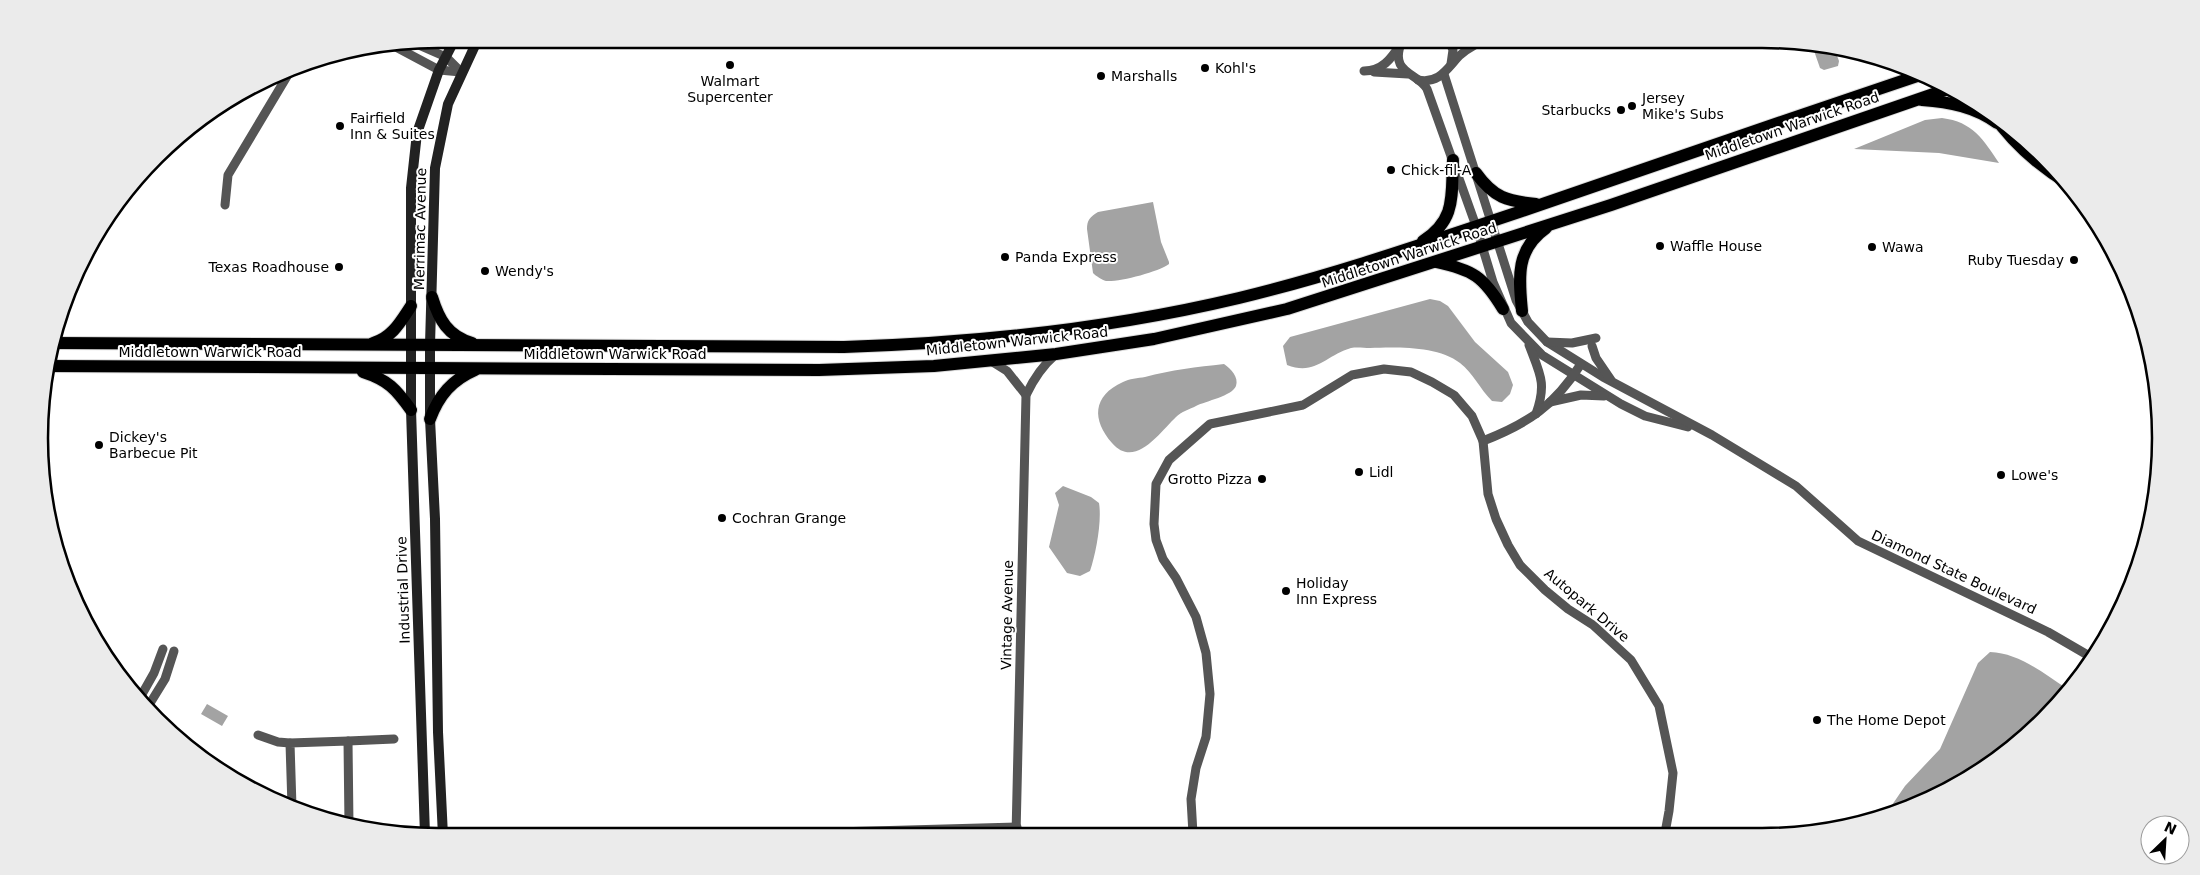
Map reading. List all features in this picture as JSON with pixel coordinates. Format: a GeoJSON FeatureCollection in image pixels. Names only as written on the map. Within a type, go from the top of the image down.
{"type":"FeatureCollection","features":[{"type":"Feature","properties":{"kind":"main road"},"geometry":{"type":"LineString","coordinates":[[1903,81],[1908,76]]}},
{"type":"Feature","properties":{"kind":"main road","name":"Middletown Warwick Road"},"geometry":{"type":"LineString","coordinates":[[59,343],[834,347],[979,340],[1111,323],[1230,300],[1317,277],[1491,221],[1913,77]]}},
{"type":"Feature","properties":{"kind":"main road","name":"Middletown Warwick Road"},"geometry":{"type":"LineString","coordinates":[[54,366],[838,370],[901,368],[1056,354],[1154,339],[1287,309],[1554,224],[1941,91]]}},
{"type":"Feature","properties":{"kind":"main road"},"geometry":{"type":"LineString","coordinates":[[1915,99],[1951,103],[1966,106],[1975,110]]}},
{"type":"Feature","properties":{"kind":"main road"},"geometry":{"type":"LineString","coordinates":[[2013,138],[2035,159]]}},
{"type":"Feature","properties":{"kind":"main road"},"geometry":{"type":"LineString","coordinates":[[1413,247],[1437,230],[1447,215],[1453,195],[1452,160]]}},
{"type":"Feature","properties":{"kind":"main road"},"geometry":{"type":"LineString","coordinates":[[1476,172],[1488,188],[1502,197],[1514,202],[1541,204]]}},
{"type":"Feature","properties":{"kind":"main road"},"geometry":{"type":"LineString","coordinates":[[1522,312],[1519,279],[1521,263],[1536,237],[1554,224]]}},
{"type":"Feature","properties":{"kind":"main road"},"geometry":{"type":"LineString","coordinates":[[1436,262],[1460,267],[1475,275],[1489,287],[1503,309]]}},
{"type":"Feature","properties":{"kind":"main road"},"geometry":{"type":"LineString","coordinates":[[432,297],[438,318],[452,333],[464,341],[482,345]]}},
{"type":"Feature","properties":{"kind":"main road"},"geometry":{"type":"LineString","coordinates":[[368,344],[382,340],[393,332],[411,306]]}},
{"type":"Feature","properties":{"kind":"main road"},"geometry":{"type":"LineString","coordinates":[[354,368],[382,378],[398,391],[411,410]]}},
{"type":"Feature","properties":{"kind":"main road"},"geometry":{"type":"LineString","coordinates":[[430,419],[436,403],[450,386],[461,376],[477,369]]}},
{"type":"Feature","properties":{"kind":"street"},"geometry":{"type":"LineString","coordinates":[[425,48],[446,57],[461,72]]}},
{"type":"Feature","properties":{"kind":"street","name":"Merrimac Avenue"},"geometry":{"type":"LineString","coordinates":[[412,345],[411,188],[417,133],[439,70],[451,48]]}},
{"type":"Feature","properties":{"kind":"street","name":"Merrimac Avenue"},"geometry":{"type":"LineString","coordinates":[[431,368],[434,168],[448,104],[473,48]]}},
{"type":"Feature","properties":{"kind":"street"},"geometry":{"type":"LineString","coordinates":[[1398,48],[1377,70],[1364,71],[1408,74]]}},
{"type":"Feature","properties":{"kind":"street"},"geometry":{"type":"LineString","coordinates":[[1402,48],[1400,58],[1408,74],[1418,80],[1433,80],[1447,71],[1471,48]]}},
{"type":"Feature","properties":{"kind":"street"},"geometry":{"type":"LineString","coordinates":[[1447,71],[1453,52],[1451,48]]}},
{"type":"Feature","properties":{"kind":"street"},"geometry":{"type":"LineString","coordinates":[[400,49],[439,70],[461,72]]}},
{"type":"Feature","properties":{"kind":"street","name":"Diamond State Boulevard"},"geometry":{"type":"LineString","coordinates":[[1447,71],[1476,172],[1514,292],[1522,312],[1546,342],[1613,382],[1712,435],[1796,486],[1858,541],[2048,632],[2087,654]]}},
{"type":"Feature","properties":{"kind":"street"},"geometry":{"type":"LineString","coordinates":[[225,205],[228,175],[286,78]]}},
{"type":"Feature","properties":{"kind":"street","name":"Diamond State Boulevard"},"geometry":{"type":"LineString","coordinates":[[1418,80],[1426,86],[1476,226],[1503,309],[1511,323],[1528,343],[1573,376],[1606,396],[1645,416],[1712,435]]}},
{"type":"Feature","properties":{"kind":"street"},"geometry":{"type":"LineString","coordinates":[[1546,342],[1594,342],[1596,358],[1613,382]]}},
{"type":"Feature","properties":{"kind":"street"},"geometry":{"type":"LineString","coordinates":[[1528,343],[1541,376],[1542,396],[1536,415]]}},
{"type":"Feature","properties":{"kind":"street","name":"Industrial Drive"},"geometry":{"type":"LineString","coordinates":[[412,345],[410,368],[411,410],[425,827]]}},
{"type":"Feature","properties":{"kind":"street","name":"Vintage Avenue"},"geometry":{"type":"LineString","coordinates":[[1016,828],[1026,395],[1034,377],[1056,354]]}},
{"type":"Feature","properties":{"kind":"street"},"geometry":{"type":"LineString","coordinates":[[991,361],[1007,372],[1026,395]]}},
{"type":"Feature","properties":{"kind":"street"},"geometry":{"type":"LineString","coordinates":[[1483,441],[1514,429],[1536,415],[1573,376],[1581,364]]}},
{"type":"Feature","properties":{"kind":"street"},"geometry":{"type":"LineString","coordinates":[[431,368],[430,419],[435,519],[438,732],[443,828]]}},
{"type":"Feature","properties":{"kind":"street","name":"Autopark Drive"},"geometry":{"type":"LineString","coordinates":[[1193,828],[1191,799],[1196,768],[1206,737],[1210,690],[1206,653],[1196,617],[1176,578],[1163,559],[1156,540],[1154,524],[1156,484],[1169,460],[1210,424],[1303,405],[1352,375],[1384,369],[1411,372],[1454,395],[1472,416],[1483,441],[1488,494],[1496,519],[1520,565],[1568,610],[1593,625],[1631,660],[1659,706],[1672,773],[1666,828]]}},
{"type":"Feature","properties":{"kind":"street"},"geometry":{"type":"LineString","coordinates":[[1550,402],[1580,395],[1606,396]]}},
{"type":"Feature","properties":{"kind":"street"},"geometry":{"type":"LineString","coordinates":[[143,693],[154,673],[163,649]]}},
{"type":"Feature","properties":{"kind":"street"},"geometry":{"type":"LineString","coordinates":[[151,702],[165,679],[174,651]]}},
{"type":"Feature","properties":{"kind":"street"},"geometry":{"type":"LineString","coordinates":[[258,735],[278,742],[290,743],[394,739]]}},
{"type":"Feature","properties":{"kind":"street"},"geometry":{"type":"LineString","coordinates":[[348,741],[349,817]]}},
{"type":"Feature","properties":{"kind":"street"},"geometry":{"type":"LineString","coordinates":[[290,743],[292,799]]}},
{"type":"Feature","properties":{"kind":"shaded area"},"geometry":{"type":"Polygon","coordinates":[[[1814,51],[1837,55],[1839,61],[1838,66],[1824,70],[1820,68],[1814,51]]]}},
{"type":"Feature","properties":{"kind":"shaded area"},"geometry":{"type":"Polygon","coordinates":[[[1942,118],[1962,123],[1976,133],[1988,146],[1999,163],[1939,153],[1854,149],[1925,120],[1942,118]]]}},
{"type":"Feature","properties":{"kind":"shaded area"},"geometry":{"type":"Polygon","coordinates":[[[1153,202],[1161,242],[1169,264],[1148,273],[1120,280],[1106,281],[1093,273],[1087,229],[1093,215],[1098,212],[1153,202]]]}},
{"type":"Feature","properties":{"kind":"shaded area"},"geometry":{"type":"Polygon","coordinates":[[[1430,299],[1440,301],[1448,306],[1475,342],[1508,372],[1513,385],[1510,394],[1502,402],[1492,401],[1469,371],[1460,363],[1451,357],[1429,351],[1405,348],[1351,348],[1306,368],[1287,365],[1283,346],[1290,337],[1430,299]]]}},
{"type":"Feature","properties":{"kind":"shaded area"},"geometry":{"type":"Polygon","coordinates":[[[1224,364],[1235,376],[1237,383],[1234,390],[1180,414],[1147,445],[1130,452],[1121,450],[1105,434],[1101,426],[1098,409],[1105,394],[1113,388],[1125,381],[1134,379],[1224,364]]]}},
{"type":"Feature","properties":{"kind":"shaded area"},"geometry":{"type":"Polygon","coordinates":[[[1063,486],[1091,497],[1099,503],[1099,528],[1092,564],[1090,571],[1080,576],[1067,573],[1049,547],[1059,505],[1055,493],[1063,486]]]}},
{"type":"Feature","properties":{"kind":"shaded area"},"geometry":{"type":"Polygon","coordinates":[[[1990,652],[2001,653],[2021,660],[2063,686],[2020,731],[1979,762],[1935,787],[1892,806],[1905,786],[1940,749],[1978,663],[1990,652]]]}},
{"type":"Feature","properties":{"kind":"shaded area"},"geometry":{"type":"Polygon","coordinates":[[[207,704],[228,716],[222,726],[201,714],[207,704]]]}},
{"type":"Feature","properties":{"kind":"place","name":"Walmart Supercenter"},"geometry":{"type":"Point","coordinates":[730,65]}},
{"type":"Feature","properties":{"kind":"place","name":"Kohl's"},"geometry":{"type":"Point","coordinates":[1205,68]}},
{"type":"Feature","properties":{"kind":"place","name":"Marshalls"},"geometry":{"type":"Point","coordinates":[1101,76]}},
{"type":"Feature","properties":{"kind":"place","name":"Jersey Mike's Subs"},"geometry":{"type":"Point","coordinates":[1632,106]}},
{"type":"Feature","properties":{"kind":"place","name":"Starbucks"},"geometry":{"type":"Point","coordinates":[1621,110]}},
{"type":"Feature","properties":{"kind":"place","name":"Fairfield Inn & Suites"},"geometry":{"type":"Point","coordinates":[340,126]}},
{"type":"Feature","properties":{"kind":"place","name":"Chick-fil-A"},"geometry":{"type":"Point","coordinates":[1391,170]}},
{"type":"Feature","properties":{"kind":"place","name":"Waffle House"},"geometry":{"type":"Point","coordinates":[1660,246]}},
{"type":"Feature","properties":{"kind":"place","name":"Wawa"},"geometry":{"type":"Point","coordinates":[1872,247]}},
{"type":"Feature","properties":{"kind":"place","name":"Panda Express"},"geometry":{"type":"Point","coordinates":[1005,257]}},
{"type":"Feature","properties":{"kind":"place","name":"Ruby Tuesday"},"geometry":{"type":"Point","coordinates":[2074,260]}},
{"type":"Feature","properties":{"kind":"place","name":"Texas Roadhouse"},"geometry":{"type":"Point","coordinates":[339,267]}},
{"type":"Feature","properties":{"kind":"place","name":"Wendy's"},"geometry":{"type":"Point","coordinates":[485,271]}},
{"type":"Feature","properties":{"kind":"place","name":"Dickey's Barbecue Pit"},"geometry":{"type":"Point","coordinates":[99,445]}},
{"type":"Feature","properties":{"kind":"place","name":"Lidl"},"geometry":{"type":"Point","coordinates":[1359,472]}},
{"type":"Feature","properties":{"kind":"place","name":"Lowe's"},"geometry":{"type":"Point","coordinates":[2001,475]}},
{"type":"Feature","properties":{"kind":"place","name":"Grotto Pizza"},"geometry":{"type":"Point","coordinates":[1262,479]}},
{"type":"Feature","properties":{"kind":"place","name":"Cochran Grange"},"geometry":{"type":"Point","coordinates":[722,518]}},
{"type":"Feature","properties":{"kind":"place","name":"Holiday Inn Express"},"geometry":{"type":"Point","coordinates":[1286,591]}},
{"type":"Feature","properties":{"kind":"place","name":"The Home Depot"},"geometry":{"type":"Point","coordinates":[1817,720]}}]}
